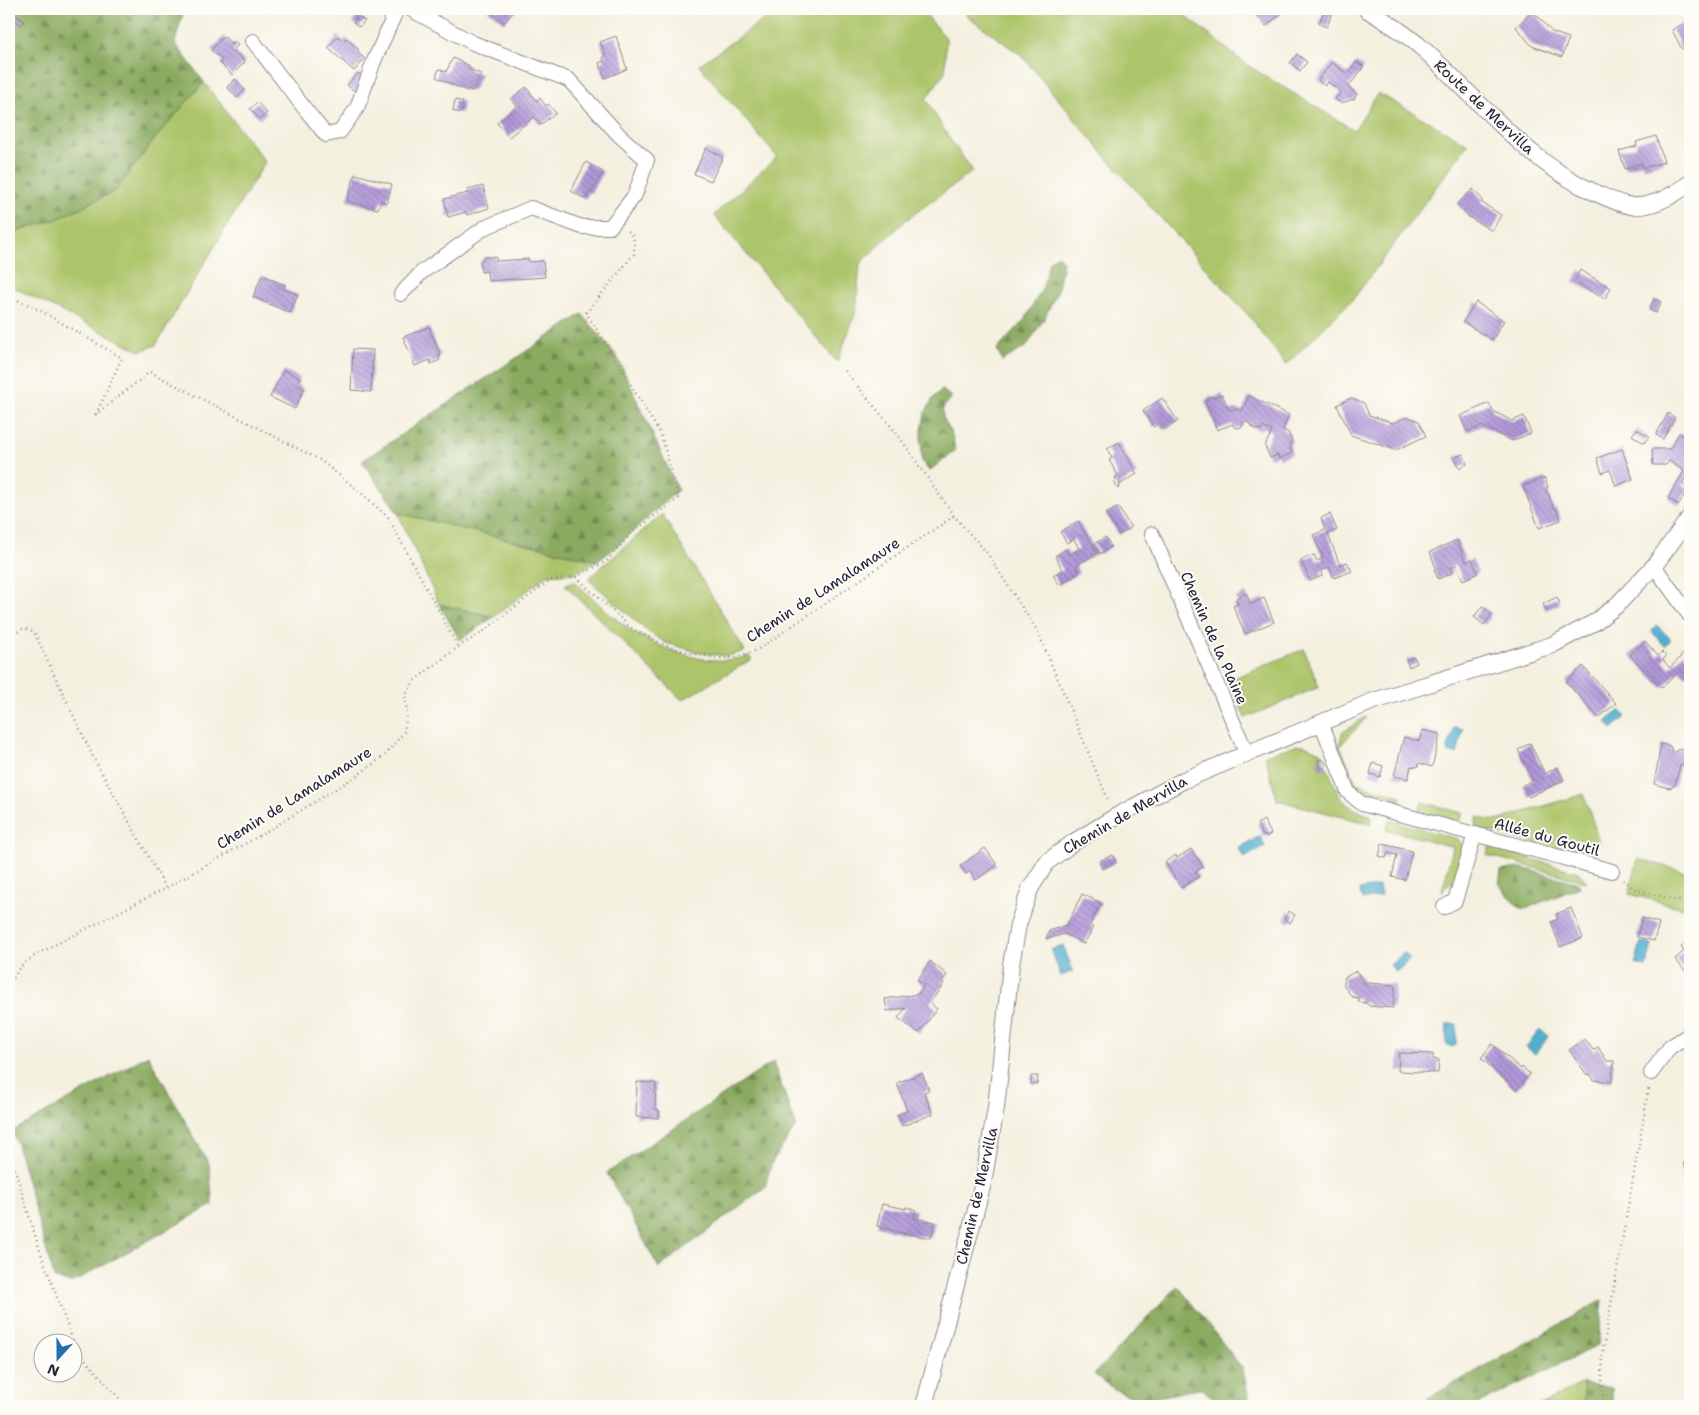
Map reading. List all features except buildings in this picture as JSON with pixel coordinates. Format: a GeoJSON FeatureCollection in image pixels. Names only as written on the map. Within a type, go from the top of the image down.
{"type":"FeatureCollection","features":[{"type":"Feature","properties":{"kind":"street"},"geometry":{"type":"LineString","coordinates":[[253,42],[326,135],[340,132],[357,108],[374,61],[397,9]]}},
{"type":"Feature","properties":{"kind":"street"},"geometry":{"type":"LineString","coordinates":[[401,294],[422,272],[484,228],[531,208],[582,227],[610,227],[635,195],[647,160],[619,136],[569,80],[473,43],[410,9]]}},
{"type":"Feature","properties":{"kind":"street","name":"Route de Mervilla"},"geometry":{"type":"LineString","coordinates":[[1366,9],[1393,25],[1422,48],[1506,131],[1548,165],[1584,188],[1617,203],[1633,206],[1656,202],[1690,183]]}},
{"type":"Feature","properties":{"kind":"street","name":"Chemin de Mervilla"},"geometry":{"type":"LineString","coordinates":[[924,1406],[983,1183],[996,1108],[1011,966],[1021,916],[1030,889],[1047,862],[1074,842],[1115,817],[1184,780],[1371,702],[1552,646],[1595,622],[1616,606],[1654,566],[1690,517]]}},
{"type":"Feature","properties":{"kind":"street","name":"Chemin de la Plaine"},"geometry":{"type":"LineString","coordinates":[[1152,534],[1248,754]]}},
{"type":"Feature","properties":{"kind":"street"},"geometry":{"type":"LineString","coordinates":[[1654,566],[1690,616]]}},
{"type":"Feature","properties":{"kind":"street","name":"Allée du Goutil"},"geometry":{"type":"LineString","coordinates":[[1321,722],[1348,792],[1362,804],[1612,871]]}},
{"type":"Feature","properties":{"kind":"street","name":"Allée du Goutil"},"geometry":{"type":"LineString","coordinates":[[1444,907],[1455,901],[1475,834]]}},
{"type":"Feature","properties":{"kind":"street"},"geometry":{"type":"LineString","coordinates":[[1651,1073],[1670,1047],[1690,1034]]}},
{"type":"Feature","properties":{"kind":"path"},"geometry":{"type":"LineString","coordinates":[[576,577],[607,561],[630,534],[679,498],[661,435],[586,313],[634,254],[634,240],[630,232],[610,227]]}},
{"type":"Feature","properties":{"kind":"path"},"geometry":{"type":"LineString","coordinates":[[9,296],[41,311],[122,358],[95,414],[150,372],[320,460],[360,491],[388,517],[458,647]]}},
{"type":"Feature","properties":{"kind":"path"},"geometry":{"type":"LineString","coordinates":[[845,371],[898,435],[954,516],[987,553],[1038,632],[1115,817]]}},
{"type":"Feature","properties":{"kind":"path","name":"Chemin de Lamalamaure"},"geometry":{"type":"LineString","coordinates":[[9,987],[20,968],[37,954],[166,888],[266,832],[358,775],[385,754],[404,732],[407,714],[405,696],[414,681],[458,647],[480,634],[550,580],[576,577],[632,629],[667,646],[693,654],[720,658],[738,657],[757,650],[954,516]]}},
{"type":"Feature","properties":{"kind":"path"},"geometry":{"type":"LineString","coordinates":[[9,637],[24,628],[34,632],[93,757],[166,888]]}},
{"type":"Feature","properties":{"kind":"path"},"geometry":{"type":"LineString","coordinates":[[1612,871],[1637,890],[1690,904]]}},
{"type":"Feature","properties":{"kind":"path"},"geometry":{"type":"LineString","coordinates":[[1603,1406],[1602,1374],[1604,1350],[1651,1073]]}},
{"type":"Feature","properties":{"kind":"path"},"geometry":{"type":"LineString","coordinates":[[9,1139],[13,1163],[39,1248],[76,1349],[126,1406]]}},
{"type":"Feature","properties":{"kind":"green space"},"geometry":{"type":"Polygon","coordinates":[[[9,9],[184,9],[175,43],[204,82],[157,136],[115,191],[57,219],[9,234],[9,9]]]}},
{"type":"Feature","properties":{"kind":"green space"},"geometry":{"type":"Polygon","coordinates":[[[779,9],[921,9],[946,38],[945,72],[926,99],[949,138],[973,171],[906,220],[860,264],[856,312],[837,362],[714,215],[777,157],[699,65],[779,9]]]}},
{"type":"Feature","properties":{"kind":"green space"},"geometry":{"type":"Polygon","coordinates":[[[967,9],[1177,9],[1247,65],[1354,130],[1378,93],[1468,144],[1354,298],[1286,365],[1249,316],[1107,158],[1022,56],[966,15],[967,9]]]}},
{"type":"Feature","properties":{"kind":"green space"},"geometry":{"type":"Polygon","coordinates":[[[204,82],[265,162],[156,345],[140,351],[9,285],[9,234],[57,219],[115,191],[157,136],[204,82]]]}},
{"type":"Feature","properties":{"kind":"green space"},"geometry":{"type":"Polygon","coordinates":[[[1058,255],[1063,262],[1058,290],[1044,319],[1026,347],[1002,361],[997,350],[1025,319],[1043,287],[1049,261],[1058,255]]]}},
{"type":"Feature","properties":{"kind":"green space"},"geometry":{"type":"Polygon","coordinates":[[[582,314],[617,356],[678,490],[598,561],[398,513],[362,461],[582,314]]]}},
{"type":"Feature","properties":{"kind":"green space"},"geometry":{"type":"Polygon","coordinates":[[[942,390],[952,397],[944,407],[943,416],[953,437],[955,451],[929,471],[922,461],[921,436],[925,413],[934,397],[942,390]]]}},
{"type":"Feature","properties":{"kind":"green space"},"geometry":{"type":"Polygon","coordinates":[[[398,513],[598,561],[574,573],[547,575],[494,617],[439,604],[398,513]]]}},
{"type":"Feature","properties":{"kind":"green space"},"geometry":{"type":"Polygon","coordinates":[[[662,514],[745,651],[727,656],[701,653],[666,643],[647,631],[588,579],[662,514]]]}},
{"type":"Feature","properties":{"kind":"green space"},"geometry":{"type":"Polygon","coordinates":[[[574,581],[622,624],[636,634],[661,646],[686,655],[711,660],[736,659],[749,656],[752,659],[682,700],[565,585],[574,581]]]}},
{"type":"Feature","properties":{"kind":"green space"},"geometry":{"type":"Polygon","coordinates":[[[439,604],[494,617],[460,640],[439,604]]]}},
{"type":"Feature","properties":{"kind":"green space"},"geometry":{"type":"Polygon","coordinates":[[[1304,649],[1319,687],[1245,718],[1229,680],[1304,649]]]}},
{"type":"Feature","properties":{"kind":"green space"},"geometry":{"type":"Polygon","coordinates":[[[1365,717],[1340,746],[1356,783],[1401,796],[1398,808],[1363,799],[1352,789],[1335,747],[1340,745],[1342,733],[1365,717]]]}},
{"type":"Feature","properties":{"kind":"green space"},"geometry":{"type":"Polygon","coordinates":[[[1296,745],[1305,745],[1322,753],[1323,759],[1317,761],[1320,769],[1327,767],[1338,793],[1347,804],[1372,816],[1370,824],[1277,800],[1265,755],[1296,745]]]}},
{"type":"Feature","properties":{"kind":"green space"},"geometry":{"type":"Polygon","coordinates":[[[1584,794],[1598,838],[1598,844],[1595,846],[1576,851],[1565,851],[1475,828],[1477,817],[1500,820],[1584,794]]]}},
{"type":"Feature","properties":{"kind":"green space"},"geometry":{"type":"Polygon","coordinates":[[[1422,802],[1463,813],[1459,823],[1419,813],[1422,802]]]}},
{"type":"Feature","properties":{"kind":"green space"},"geometry":{"type":"Polygon","coordinates":[[[1389,820],[1458,839],[1465,849],[1458,874],[1442,891],[1453,847],[1386,829],[1389,820]]]}},
{"type":"Feature","properties":{"kind":"green space"},"geometry":{"type":"Polygon","coordinates":[[[1489,847],[1578,872],[1587,882],[1487,855],[1489,847]]]}},
{"type":"Feature","properties":{"kind":"green space"},"geometry":{"type":"Polygon","coordinates":[[[1638,859],[1690,873],[1690,910],[1629,894],[1638,859]]]}},
{"type":"Feature","properties":{"kind":"green space"},"geometry":{"type":"Polygon","coordinates":[[[1522,868],[1579,883],[1580,887],[1524,909],[1519,907],[1499,885],[1501,870],[1522,868]]]}},
{"type":"Feature","properties":{"kind":"green space"},"geometry":{"type":"Polygon","coordinates":[[[148,1055],[209,1164],[213,1205],[71,1283],[54,1278],[13,1131],[148,1055]]]}},
{"type":"Feature","properties":{"kind":"green space"},"geometry":{"type":"Polygon","coordinates":[[[773,1062],[796,1126],[772,1162],[765,1187],[659,1268],[607,1173],[773,1062]]]}},
{"type":"Feature","properties":{"kind":"green space"},"geometry":{"type":"Polygon","coordinates":[[[1178,1286],[1243,1369],[1250,1406],[1223,1406],[1201,1388],[1156,1397],[1139,1398],[1111,1387],[1094,1374],[1178,1286]]]}},
{"type":"Feature","properties":{"kind":"green space"},"geometry":{"type":"Polygon","coordinates":[[[1603,1300],[1598,1345],[1474,1406],[1414,1406],[1603,1300]]]}},
{"type":"Feature","properties":{"kind":"green space"},"geometry":{"type":"Polygon","coordinates":[[[1583,1383],[1584,1406],[1539,1406],[1583,1383]]]}},
{"type":"Feature","properties":{"kind":"green space"},"geometry":{"type":"Polygon","coordinates":[[[1583,1383],[1612,1388],[1613,1406],[1584,1406],[1583,1383]]]}},
{"type":"Feature","properties":{"kind":"water"},"geometry":{"type":"Polygon","coordinates":[[[1657,625],[1671,639],[1665,646],[1651,631],[1657,625]]]}},
{"type":"Feature","properties":{"kind":"water"},"geometry":{"type":"Polygon","coordinates":[[[1620,710],[1626,717],[1612,729],[1606,722],[1620,710]]]}},
{"type":"Feature","properties":{"kind":"water"},"geometry":{"type":"Polygon","coordinates":[[[1454,727],[1463,729],[1457,754],[1447,752],[1454,727]]]}},
{"type":"Feature","properties":{"kind":"water"},"geometry":{"type":"Polygon","coordinates":[[[1260,836],[1265,846],[1244,858],[1239,848],[1260,836]]]}},
{"type":"Feature","properties":{"kind":"water"},"geometry":{"type":"Polygon","coordinates":[[[1379,886],[1381,896],[1362,900],[1360,890],[1379,886]]]}},
{"type":"Feature","properties":{"kind":"water"},"geometry":{"type":"Polygon","coordinates":[[[1641,942],[1652,945],[1646,967],[1635,964],[1641,942]]]}},
{"type":"Feature","properties":{"kind":"water"},"geometry":{"type":"Polygon","coordinates":[[[1063,945],[1073,971],[1061,976],[1051,950],[1063,945]]]}},
{"type":"Feature","properties":{"kind":"water"},"geometry":{"type":"Polygon","coordinates":[[[1404,953],[1410,959],[1396,972],[1390,965],[1404,953]]]}},
{"type":"Feature","properties":{"kind":"water"},"geometry":{"type":"Polygon","coordinates":[[[1447,1024],[1457,1024],[1456,1045],[1452,1047],[1446,1044],[1447,1024]]]}},
{"type":"Feature","properties":{"kind":"water"},"geometry":{"type":"Polygon","coordinates":[[[1540,1030],[1549,1036],[1535,1054],[1526,1047],[1540,1030]]]}}]}
